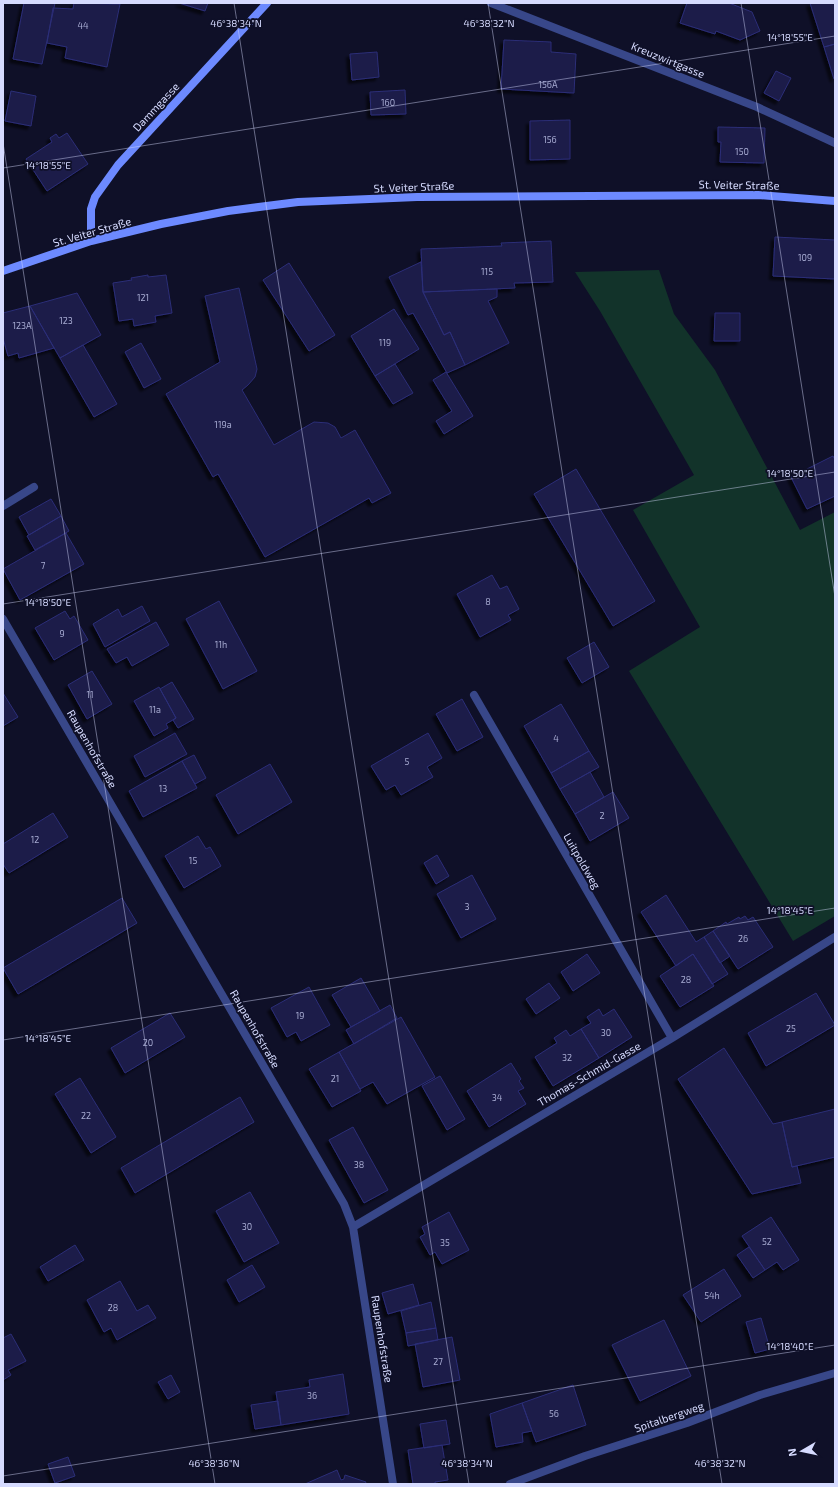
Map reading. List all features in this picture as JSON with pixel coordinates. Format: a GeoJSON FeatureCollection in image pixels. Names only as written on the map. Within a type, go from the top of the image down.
{"type":"FeatureCollection","features":[{"type":"Feature","properties":{"kind":"main road","name":"Dammgasse"},"geometry":{"type":"LineString","coordinates":[[91,241],[91,209],[95,197],[118,165],[268,3]]}},
{"type":"Feature","properties":{"kind":"main road","name":"St. Veiter Straße"},"geometry":{"type":"LineString","coordinates":[[3,272],[91,241],[161,224],[228,211],[298,202],[417,197],[750,195],[835,200]]}},
{"type":"Feature","properties":{"kind":"street","name":"Kreuzwirtgasse"},"geometry":{"type":"LineString","coordinates":[[492,3],[757,107],[835,143]]}},
{"type":"Feature","properties":{"kind":"street"},"geometry":{"type":"LineString","coordinates":[[3,506],[34,487]]}},
{"type":"Feature","properties":{"kind":"street","name":"Raupenhofstraße"},"geometry":{"type":"LineString","coordinates":[[3,619],[344,1204],[353,1227],[393,1484]]}},
{"type":"Feature","properties":{"kind":"street","name":"Luitpoldweg"},"geometry":{"type":"LineString","coordinates":[[474,695],[672,1038]]}},
{"type":"Feature","properties":{"kind":"street","name":"Thomas-Schmid-Gasse"},"geometry":{"type":"LineString","coordinates":[[353,1227],[672,1038],[835,937]]}},
{"type":"Feature","properties":{"kind":"street","name":"Spitalbergweg"},"geometry":{"type":"LineString","coordinates":[[510,1484],[585,1456],[687,1423],[760,1395],[835,1373]]}},
{"type":"Feature","properties":{"kind":"green space"},"geometry":{"type":"Polygon","coordinates":[[[659,270],[674,314],[715,370],[800,530],[835,512],[835,916],[793,941],[629,671],[700,627],[633,510],[694,475],[600,311],[575,272],[659,270]]]}},
{"type":"Feature","properties":{"kind":"building"},"geometry":{"type":"Polygon","coordinates":[[[24,3],[55,3],[42,64],[13,59],[24,3]]]}},
{"type":"Feature","properties":{"kind":"building"},"geometry":{"type":"Polygon","coordinates":[[[74,3],[120,4],[107,67],[65,58],[67,47],[47,43],[53,8],[73,9],[74,3]]]}},
{"type":"Feature","properties":{"kind":"building"},"geometry":{"type":"Polygon","coordinates":[[[179,3],[208,3],[205,11],[179,3]]]}},
{"type":"Feature","properties":{"kind":"building"},"geometry":{"type":"Polygon","coordinates":[[[687,3],[729,3],[752,12],[760,31],[740,40],[716,31],[715,34],[680,23],[687,3]]]}},
{"type":"Feature","properties":{"kind":"building"},"geometry":{"type":"Polygon","coordinates":[[[810,3],[835,3],[835,44],[824,47],[810,3]]]}},
{"type":"Feature","properties":{"kind":"building"},"geometry":{"type":"Polygon","coordinates":[[[504,40],[551,42],[551,52],[576,54],[574,93],[501,89],[504,40]]]}},
{"type":"Feature","properties":{"kind":"building"},"geometry":{"type":"Polygon","coordinates":[[[835,44],[835,78],[834,79],[824,47],[835,44]]]}},
{"type":"Feature","properties":{"kind":"building"},"geometry":{"type":"Polygon","coordinates":[[[377,52],[379,77],[352,80],[350,54],[377,52]]]}},
{"type":"Feature","properties":{"kind":"building"},"geometry":{"type":"Polygon","coordinates":[[[776,71],[791,78],[779,101],[764,93],[776,71]]]}},
{"type":"Feature","properties":{"kind":"building"},"geometry":{"type":"Polygon","coordinates":[[[405,90],[406,114],[371,115],[370,92],[405,90]]]}},
{"type":"Feature","properties":{"kind":"building"},"geometry":{"type":"Polygon","coordinates":[[[11,91],[36,96],[31,126],[5,121],[11,91]]]}},
{"type":"Feature","properties":{"kind":"building"},"geometry":{"type":"Polygon","coordinates":[[[570,120],[570,159],[530,160],[530,121],[570,120]]]}},
{"type":"Feature","properties":{"kind":"building"},"geometry":{"type":"Polygon","coordinates":[[[718,127],[765,128],[764,163],[720,162],[721,142],[718,142],[718,127]]]}},
{"type":"Feature","properties":{"kind":"building"},"geometry":{"type":"Polygon","coordinates":[[[67,133],[88,164],[47,191],[26,159],[52,142],[50,138],[56,134],[59,138],[67,133]]]}},
{"type":"Feature","properties":{"kind":"building"},"geometry":{"type":"Polygon","coordinates":[[[775,237],[835,240],[835,279],[773,276],[775,237]]]}},
{"type":"Feature","properties":{"kind":"building"},"geometry":{"type":"Polygon","coordinates":[[[551,241],[553,282],[514,283],[515,288],[423,292],[421,249],[502,246],[501,243],[551,241]]]}},
{"type":"Feature","properties":{"kind":"building"},"geometry":{"type":"Polygon","coordinates":[[[421,262],[423,292],[444,335],[450,332],[465,365],[447,373],[413,313],[408,315],[389,277],[421,262]]]}},
{"type":"Feature","properties":{"kind":"building"},"geometry":{"type":"Polygon","coordinates":[[[289,263],[335,335],[309,351],[263,280],[289,263]]]}},
{"type":"Feature","properties":{"kind":"building"},"geometry":{"type":"Polygon","coordinates":[[[148,275],[148,277],[166,275],[172,313],[155,316],[156,322],[134,326],[133,319],[119,321],[113,283],[132,280],[131,278],[148,275]]]}},
{"type":"Feature","properties":{"kind":"building"},"geometry":{"type":"Polygon","coordinates":[[[239,288],[257,369],[255,377],[242,390],[274,445],[314,422],[328,423],[335,427],[341,438],[355,430],[391,493],[372,503],[369,498],[265,557],[218,474],[213,477],[166,394],[220,362],[205,296],[239,288]]]}},
{"type":"Feature","properties":{"kind":"building"},"geometry":{"type":"Polygon","coordinates":[[[497,289],[497,297],[488,301],[509,343],[465,365],[450,332],[444,335],[423,292],[497,289]]]}},
{"type":"Feature","properties":{"kind":"building"},"geometry":{"type":"Polygon","coordinates":[[[77,293],[101,335],[60,358],[30,306],[77,293]]]}},
{"type":"Feature","properties":{"kind":"building"},"geometry":{"type":"Polygon","coordinates":[[[30,306],[54,348],[19,358],[18,353],[8,356],[3,338],[3,313],[30,306]]]}},
{"type":"Feature","properties":{"kind":"building"},"geometry":{"type":"Polygon","coordinates":[[[394,309],[419,349],[375,376],[351,336],[394,309]]]}},
{"type":"Feature","properties":{"kind":"building"},"geometry":{"type":"Polygon","coordinates":[[[715,313],[740,313],[740,341],[714,341],[715,313]]]}},
{"type":"Feature","properties":{"kind":"building"},"geometry":{"type":"Polygon","coordinates":[[[141,343],[161,379],[144,388],[125,352],[141,343]]]}},
{"type":"Feature","properties":{"kind":"building"},"geometry":{"type":"Polygon","coordinates":[[[83,345],[117,404],[94,417],[60,358],[83,345]]]}},
{"type":"Feature","properties":{"kind":"building"},"geometry":{"type":"Polygon","coordinates":[[[395,364],[413,393],[393,404],[375,376],[395,364]]]}},
{"type":"Feature","properties":{"kind":"building"},"geometry":{"type":"Polygon","coordinates":[[[446,372],[473,416],[444,434],[436,421],[452,411],[433,380],[446,372]]]}},
{"type":"Feature","properties":{"kind":"building"},"geometry":{"type":"Polygon","coordinates":[[[833,456],[835,460],[835,496],[807,509],[791,477],[833,456]]]}},
{"type":"Feature","properties":{"kind":"building"},"geometry":{"type":"Polygon","coordinates":[[[576,469],[655,601],[613,626],[534,494],[576,469]]]}},
{"type":"Feature","properties":{"kind":"building"},"geometry":{"type":"Polygon","coordinates":[[[51,499],[61,516],[29,535],[19,517],[51,499]]]}},
{"type":"Feature","properties":{"kind":"building"},"geometry":{"type":"Polygon","coordinates":[[[61,516],[69,531],[35,550],[27,536],[61,516]]]}},
{"type":"Feature","properties":{"kind":"building"},"geometry":{"type":"Polygon","coordinates":[[[66,533],[84,564],[20,600],[3,569],[66,533]]]}},
{"type":"Feature","properties":{"kind":"building"},"geometry":{"type":"Polygon","coordinates":[[[492,575],[500,589],[507,586],[519,609],[508,615],[511,620],[480,637],[457,594],[492,575]]]}},
{"type":"Feature","properties":{"kind":"building"},"geometry":{"type":"Polygon","coordinates":[[[219,601],[257,671],[223,689],[186,619],[219,601]]]}},
{"type":"Feature","properties":{"kind":"building"},"geometry":{"type":"Polygon","coordinates":[[[142,606],[150,621],[105,647],[93,624],[118,609],[122,617],[142,606]]]}},
{"type":"Feature","properties":{"kind":"building"},"geometry":{"type":"Polygon","coordinates":[[[65,611],[70,619],[74,616],[88,640],[54,660],[35,628],[65,611]]]}},
{"type":"Feature","properties":{"kind":"building"},"geometry":{"type":"Polygon","coordinates":[[[156,622],[169,645],[132,666],[127,657],[116,663],[107,649],[156,622]]]}},
{"type":"Feature","properties":{"kind":"building"},"geometry":{"type":"Polygon","coordinates":[[[594,642],[609,667],[582,683],[567,658],[594,642]]]}},
{"type":"Feature","properties":{"kind":"building"},"geometry":{"type":"Polygon","coordinates":[[[92,671],[112,704],[87,719],[68,685],[92,671]]]}},
{"type":"Feature","properties":{"kind":"building"},"geometry":{"type":"Polygon","coordinates":[[[172,682],[194,719],[178,728],[173,720],[176,718],[160,689],[172,682]]]}},
{"type":"Feature","properties":{"kind":"building"},"geometry":{"type":"Polygon","coordinates":[[[159,687],[176,718],[166,724],[168,728],[154,736],[134,701],[159,687]]]}},
{"type":"Feature","properties":{"kind":"building"},"geometry":{"type":"Polygon","coordinates":[[[3,693],[18,717],[3,726],[3,693]]]}},
{"type":"Feature","properties":{"kind":"building"},"geometry":{"type":"Polygon","coordinates":[[[462,699],[483,737],[457,751],[436,714],[462,699]]]}},
{"type":"Feature","properties":{"kind":"building"},"geometry":{"type":"Polygon","coordinates":[[[561,704],[589,751],[551,773],[524,726],[561,704]]]}},
{"type":"Feature","properties":{"kind":"building"},"geometry":{"type":"Polygon","coordinates":[[[175,733],[187,754],[145,777],[134,756],[175,733]]]}},
{"type":"Feature","properties":{"kind":"building"},"geometry":{"type":"Polygon","coordinates":[[[428,733],[442,758],[427,767],[433,777],[401,795],[395,785],[386,790],[371,766],[428,733]]]}},
{"type":"Feature","properties":{"kind":"building"},"geometry":{"type":"Polygon","coordinates":[[[589,751],[599,767],[560,789],[551,773],[589,751]]]}},
{"type":"Feature","properties":{"kind":"building"},"geometry":{"type":"Polygon","coordinates":[[[194,755],[206,778],[195,784],[182,761],[194,755]]]}},
{"type":"Feature","properties":{"kind":"building"},"geometry":{"type":"Polygon","coordinates":[[[182,761],[197,788],[143,817],[129,791],[182,761]]]}},
{"type":"Feature","properties":{"kind":"building"},"geometry":{"type":"Polygon","coordinates":[[[270,764],[292,802],[238,834],[216,795],[270,764]]]}},
{"type":"Feature","properties":{"kind":"building"},"geometry":{"type":"Polygon","coordinates":[[[590,772],[604,797],[575,814],[560,789],[590,772]]]}},
{"type":"Feature","properties":{"kind":"building"},"geometry":{"type":"Polygon","coordinates":[[[613,792],[629,818],[590,841],[575,814],[613,792]]]}},
{"type":"Feature","properties":{"kind":"building"},"geometry":{"type":"Polygon","coordinates":[[[53,813],[68,837],[9,873],[3,864],[3,844],[53,813]]]}},
{"type":"Feature","properties":{"kind":"building"},"geometry":{"type":"Polygon","coordinates":[[[198,836],[206,849],[210,847],[221,866],[184,888],[165,856],[198,836]]]}},
{"type":"Feature","properties":{"kind":"building"},"geometry":{"type":"Polygon","coordinates":[[[437,855],[449,876],[436,884],[424,863],[437,855]]]}},
{"type":"Feature","properties":{"kind":"building"},"geometry":{"type":"Polygon","coordinates":[[[472,875],[496,919],[461,938],[437,894],[472,875]]]}},
{"type":"Feature","properties":{"kind":"building"},"geometry":{"type":"Polygon","coordinates":[[[666,895],[696,942],[704,937],[728,974],[712,984],[693,954],[676,966],[641,912],[666,895]]]}},
{"type":"Feature","properties":{"kind":"building"},"geometry":{"type":"Polygon","coordinates":[[[122,898],[137,923],[18,994],[3,968],[122,898]]]}},
{"type":"Feature","properties":{"kind":"building"},"geometry":{"type":"Polygon","coordinates":[[[745,916],[748,920],[753,917],[773,947],[738,969],[713,931],[726,922],[727,924],[739,917],[740,919],[745,916]]]}},
{"type":"Feature","properties":{"kind":"building"},"geometry":{"type":"Polygon","coordinates":[[[713,931],[730,956],[720,963],[704,937],[713,931]]]}},
{"type":"Feature","properties":{"kind":"building"},"geometry":{"type":"Polygon","coordinates":[[[587,954],[600,973],[573,991],[561,972],[587,954]]]}},
{"type":"Feature","properties":{"kind":"building"},"geometry":{"type":"Polygon","coordinates":[[[693,954],[714,986],[680,1007],[660,976],[693,954]]]}},
{"type":"Feature","properties":{"kind":"building"},"geometry":{"type":"Polygon","coordinates":[[[361,978],[380,1011],[351,1027],[332,995],[361,978]]]}},
{"type":"Feature","properties":{"kind":"building"},"geometry":{"type":"Polygon","coordinates":[[[549,983],[560,998],[536,1014],[526,999],[549,983]]]}},
{"type":"Feature","properties":{"kind":"building"},"geometry":{"type":"Polygon","coordinates":[[[309,987],[330,1025],[301,1041],[296,1032],[287,1037],[271,1008],[309,987]]]}},
{"type":"Feature","properties":{"kind":"building"},"geometry":{"type":"Polygon","coordinates":[[[816,993],[835,1025],[766,1066],[748,1033],[816,993]]]}},
{"type":"Feature","properties":{"kind":"building"},"geometry":{"type":"Polygon","coordinates":[[[390,1005],[397,1018],[354,1044],[346,1030],[390,1005]]]}},
{"type":"Feature","properties":{"kind":"building"},"geometry":{"type":"Polygon","coordinates":[[[599,1009],[603,1016],[614,1009],[632,1037],[599,1058],[581,1029],[591,1023],[587,1017],[599,1009]]]}},
{"type":"Feature","properties":{"kind":"building"},"geometry":{"type":"Polygon","coordinates":[[[170,1013],[185,1037],[125,1073],[111,1048],[170,1013]]]}},
{"type":"Feature","properties":{"kind":"building"},"geometry":{"type":"Polygon","coordinates":[[[401,1017],[435,1077],[387,1104],[373,1082],[360,1089],[339,1052],[401,1017]]]}},
{"type":"Feature","properties":{"kind":"building"},"geometry":{"type":"Polygon","coordinates":[[[581,1029],[599,1058],[553,1086],[535,1057],[557,1043],[554,1038],[566,1030],[570,1036],[581,1029]]]}},
{"type":"Feature","properties":{"kind":"building"},"geometry":{"type":"Polygon","coordinates":[[[724,1048],[773,1124],[782,1122],[792,1167],[797,1166],[801,1183],[752,1194],[678,1079],[724,1048]]]}},
{"type":"Feature","properties":{"kind":"building"},"geometry":{"type":"Polygon","coordinates":[[[339,1052],[361,1091],[332,1107],[309,1069],[339,1052]]]}},
{"type":"Feature","properties":{"kind":"building"},"geometry":{"type":"Polygon","coordinates":[[[511,1063],[521,1079],[519,1081],[524,1088],[518,1091],[526,1104],[489,1127],[467,1091],[511,1063]]]}},
{"type":"Feature","properties":{"kind":"building"},"geometry":{"type":"Polygon","coordinates":[[[440,1076],[465,1119],[447,1130],[422,1086],[440,1076]]]}},
{"type":"Feature","properties":{"kind":"building"},"geometry":{"type":"Polygon","coordinates":[[[80,1078],[116,1137],[91,1153],[55,1094],[80,1078]]]}},
{"type":"Feature","properties":{"kind":"building"},"geometry":{"type":"Polygon","coordinates":[[[240,1097],[254,1122],[135,1193],[121,1168],[240,1097]]]}},
{"type":"Feature","properties":{"kind":"building"},"geometry":{"type":"Polygon","coordinates":[[[835,1109],[835,1157],[792,1167],[782,1122],[835,1109]]]}},
{"type":"Feature","properties":{"kind":"building"},"geometry":{"type":"Polygon","coordinates":[[[353,1127],[388,1190],[364,1203],[329,1140],[353,1127]]]}},
{"type":"Feature","properties":{"kind":"building"},"geometry":{"type":"Polygon","coordinates":[[[250,1192],[279,1243],[244,1262],[216,1211],[250,1192]]]}},
{"type":"Feature","properties":{"kind":"building"},"geometry":{"type":"Polygon","coordinates":[[[449,1212],[469,1250],[442,1264],[435,1252],[430,1255],[420,1237],[425,1234],[422,1227],[449,1212]]]}},
{"type":"Feature","properties":{"kind":"building"},"geometry":{"type":"Polygon","coordinates":[[[771,1217],[799,1260],[783,1270],[777,1262],[765,1270],[742,1236],[771,1217]]]}},
{"type":"Feature","properties":{"kind":"building"},"geometry":{"type":"Polygon","coordinates":[[[75,1245],[84,1260],[48,1281],[40,1267],[75,1245]]]}},
{"type":"Feature","properties":{"kind":"building"},"geometry":{"type":"Polygon","coordinates":[[[749,1247],[765,1270],[753,1278],[737,1255],[749,1247]]]}},
{"type":"Feature","properties":{"kind":"building"},"geometry":{"type":"Polygon","coordinates":[[[252,1265],[265,1287],[239,1302],[227,1280],[252,1265]]]}},
{"type":"Feature","properties":{"kind":"building"},"geometry":{"type":"Polygon","coordinates":[[[724,1269],[741,1296],[701,1322],[683,1295],[724,1269]]]}},
{"type":"Feature","properties":{"kind":"building"},"geometry":{"type":"Polygon","coordinates":[[[120,1281],[137,1311],[148,1305],[156,1318],[117,1340],[111,1328],[104,1332],[87,1300],[120,1281]]]}},
{"type":"Feature","properties":{"kind":"building"},"geometry":{"type":"Polygon","coordinates":[[[413,1284],[419,1305],[388,1314],[382,1293],[413,1284]]]}},
{"type":"Feature","properties":{"kind":"building"},"geometry":{"type":"Polygon","coordinates":[[[431,1302],[436,1328],[406,1333],[401,1311],[431,1302]]]}},
{"type":"Feature","properties":{"kind":"building"},"geometry":{"type":"Polygon","coordinates":[[[761,1318],[770,1349],[755,1353],[746,1322],[761,1318]]]}},
{"type":"Feature","properties":{"kind":"building"},"geometry":{"type":"Polygon","coordinates":[[[664,1320],[691,1376],[640,1401],[612,1345],[664,1320]]]}},
{"type":"Feature","properties":{"kind":"building"},"geometry":{"type":"Polygon","coordinates":[[[436,1328],[438,1340],[408,1346],[406,1333],[436,1328]]]}},
{"type":"Feature","properties":{"kind":"building"},"geometry":{"type":"Polygon","coordinates":[[[11,1334],[26,1361],[8,1370],[11,1375],[3,1380],[3,1338],[11,1334]]]}},
{"type":"Feature","properties":{"kind":"building"},"geometry":{"type":"Polygon","coordinates":[[[452,1337],[460,1380],[423,1387],[415,1344],[452,1337]]]}},
{"type":"Feature","properties":{"kind":"building"},"geometry":{"type":"Polygon","coordinates":[[[343,1374],[349,1414],[281,1425],[276,1392],[310,1387],[309,1380],[343,1374]]]}},
{"type":"Feature","properties":{"kind":"building"},"geometry":{"type":"Polygon","coordinates":[[[171,1375],[180,1392],[168,1399],[158,1382],[171,1375]]]}},
{"type":"Feature","properties":{"kind":"building"},"geometry":{"type":"Polygon","coordinates":[[[573,1385],[586,1425],[536,1442],[522,1403],[573,1385]]]}},
{"type":"Feature","properties":{"kind":"building"},"geometry":{"type":"Polygon","coordinates":[[[278,1401],[281,1425],[255,1429],[251,1405],[278,1401]]]}},
{"type":"Feature","properties":{"kind":"building"},"geometry":{"type":"Polygon","coordinates":[[[522,1403],[532,1431],[522,1433],[523,1442],[496,1447],[490,1414],[522,1403]]]}},
{"type":"Feature","properties":{"kind":"building"},"geometry":{"type":"Polygon","coordinates":[[[446,1420],[450,1444],[424,1448],[420,1424],[446,1420]]]}},
{"type":"Feature","properties":{"kind":"building"},"geometry":{"type":"Polygon","coordinates":[[[442,1445],[448,1480],[435,1482],[435,1484],[413,1484],[408,1450],[442,1445]]]}},
{"type":"Feature","properties":{"kind":"building"},"geometry":{"type":"Polygon","coordinates":[[[68,1457],[75,1476],[55,1483],[48,1464],[68,1457]]]}},
{"type":"Feature","properties":{"kind":"building"},"geometry":{"type":"Polygon","coordinates":[[[337,1470],[341,1480],[344,1479],[345,1475],[366,1482],[365,1484],[305,1484],[337,1470]]]}}]}
